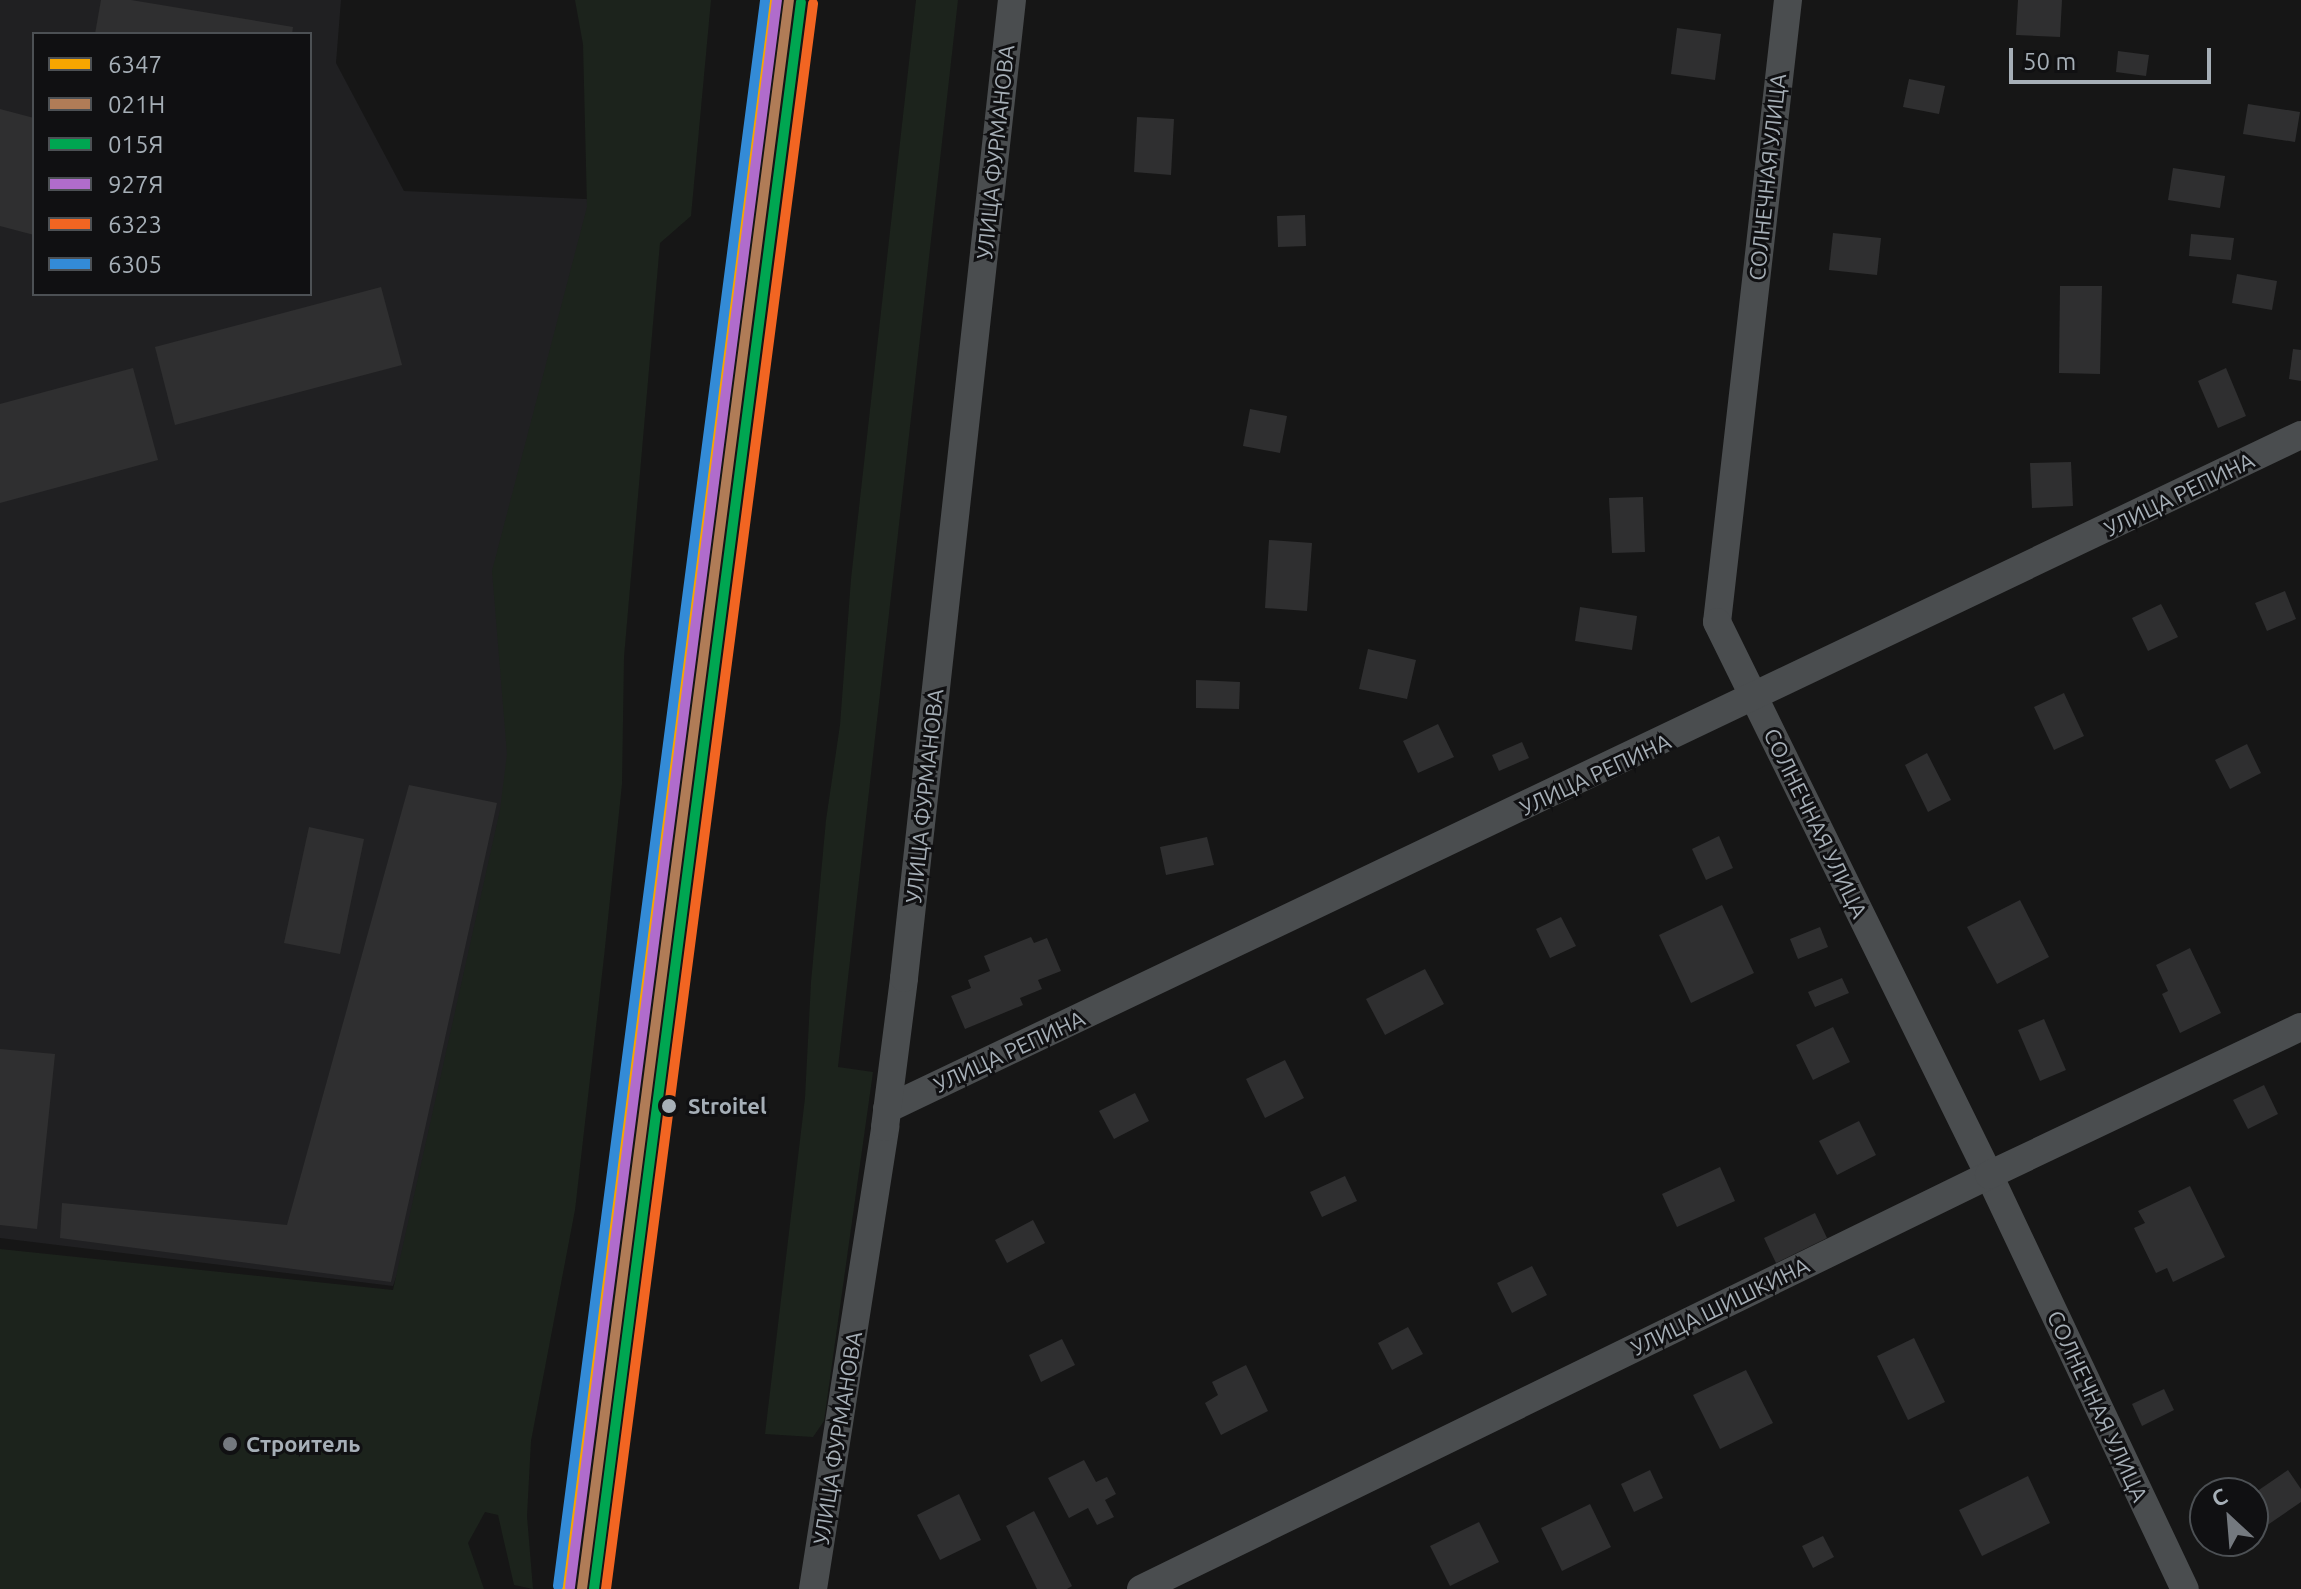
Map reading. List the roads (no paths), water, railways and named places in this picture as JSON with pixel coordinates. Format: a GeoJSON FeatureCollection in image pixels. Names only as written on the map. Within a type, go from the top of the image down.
{"type":"FeatureCollection","features":[{"type":"Feature","properties":{"kind":"street","name":"УЛИЦА ФУРМАНОВА"},"geometry":{"type":"LineString","coordinates":[[813,1589],[887,1109],[1012,0]]}},
{"type":"Feature","properties":{"kind":"street","name":"СОЛНЕЧНАЯ УЛИЦА"},"geometry":{"type":"LineString","coordinates":[[1788,0],[1717,622],[1989,1175],[2185,1589]]}},
{"type":"Feature","properties":{"kind":"street","name":"УЛИЦА РЕПИНА"},"geometry":{"type":"LineString","coordinates":[[887,1109],[2301,435]]}},
{"type":"Feature","properties":{"kind":"street","name":"УЛИЦА ШИШКИНА"},"geometry":{"type":"LineString","coordinates":[[1141,1589],[1989,1175],[2301,1027]]}},
{"type":"Feature","properties":{"kind":"place","name":"Stroitel"},"geometry":{"type":"Point","coordinates":[669,1106]}},
{"type":"Feature","properties":{"kind":"place","name":"Строитель"},"geometry":{"type":"Point","coordinates":[230,1444]}}]}
